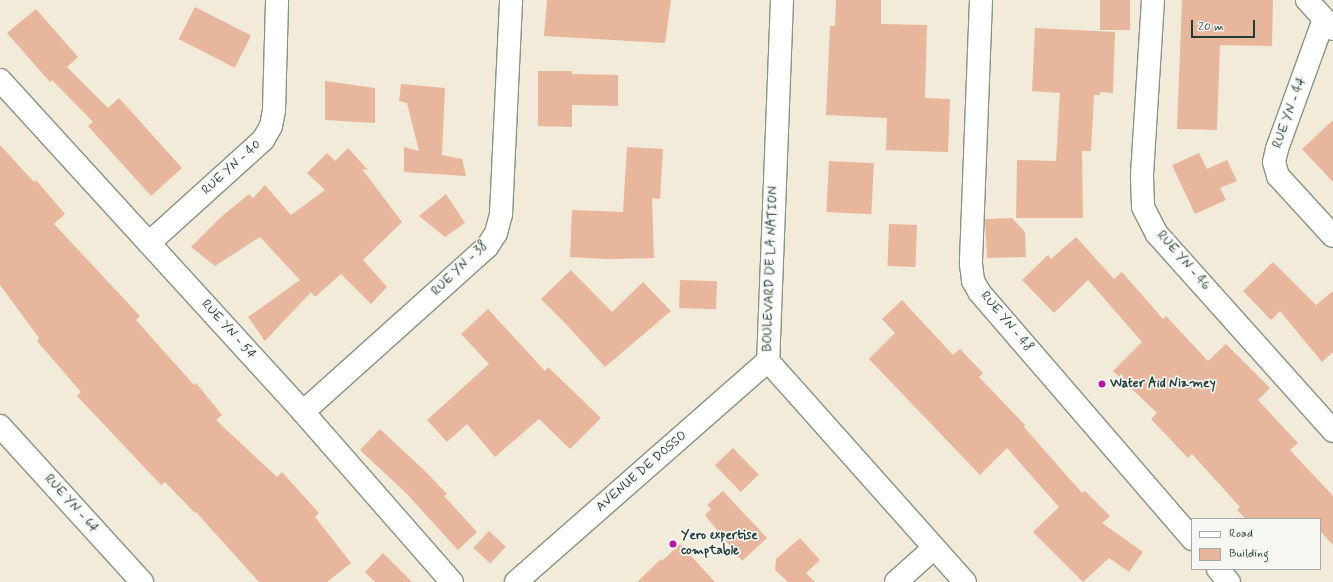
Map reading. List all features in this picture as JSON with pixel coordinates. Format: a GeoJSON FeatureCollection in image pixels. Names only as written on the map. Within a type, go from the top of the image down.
{"type":"FeatureCollection","features":[{"type":"Feature","properties":{"kind":"street","name":"RUE YN - 40"},"geometry":{"type":"LineString","coordinates":[[149,243],[263,140],[271,126],[274,110],[277,0]]}},
{"type":"Feature","properties":{"kind":"street","name":"RUE YN - 38"},"geometry":{"type":"LineString","coordinates":[[303,412],[487,247],[496,233],[501,214],[510,0]]}},
{"type":"Feature","properties":{"kind":"street","name":"BOULEVARD DE LA NATION"},"geometry":{"type":"LineString","coordinates":[[782,0],[768,361],[965,582]]}},
{"type":"Feature","properties":{"kind":"street","name":"RUE YN - 48"},"geometry":{"type":"LineString","coordinates":[[981,0],[970,264],[973,281],[980,293],[1191,538]]}},
{"type":"Feature","properties":{"kind":"street","name":"RUE YN - 46"},"geometry":{"type":"LineString","coordinates":[[1153,0],[1142,177],[1143,207],[1157,234],[1333,431]]}},
{"type":"Feature","properties":{"kind":"street"},"geometry":{"type":"LineString","coordinates":[[1307,0],[1329,24]]}},
{"type":"Feature","properties":{"kind":"street","name":"RUE YN - 44"},"geometry":{"type":"LineString","coordinates":[[1329,24],[1277,149],[1274,162],[1278,176],[1333,236]]}},
{"type":"Feature","properties":{"kind":"street","name":"RUE YN - 54"},"geometry":{"type":"LineString","coordinates":[[0,80],[303,412],[452,582]]}},
{"type":"Feature","properties":{"kind":"street","name":"AVENUE DE DOSSO"},"geometry":{"type":"LineString","coordinates":[[516,582],[768,361]]}},
{"type":"Feature","properties":{"kind":"street","name":"RUE YN - 64"},"geometry":{"type":"LineString","coordinates":[[0,426],[142,582]]}},
{"type":"Feature","properties":{"kind":"street"},"geometry":{"type":"LineString","coordinates":[[896,582],[934,548]]}},
{"type":"Feature","properties":{"kind":"street"},"geometry":{"type":"LineString","coordinates":[[1219,570],[1229,582]]}},
{"type":"Feature","properties":{"kind":"building"},"geometry":{"type":"Polygon","coordinates":[[[547,0],[671,0],[665,43],[544,36],[547,0]]]}},
{"type":"Feature","properties":{"kind":"building"},"geometry":{"type":"Polygon","coordinates":[[[836,0],[881,0],[881,24],[927,25],[925,98],[950,99],[948,152],[886,150],[887,118],[826,115],[830,26],[835,26],[836,0]]]}},
{"type":"Feature","properties":{"kind":"building"},"geometry":{"type":"Polygon","coordinates":[[[1100,0],[1130,0],[1130,30],[1100,30],[1100,0]]]}},
{"type":"Feature","properties":{"kind":"building"},"geometry":{"type":"Polygon","coordinates":[[[1182,0],[1273,0],[1272,46],[1220,45],[1217,130],[1177,129],[1182,0]]]}},
{"type":"Feature","properties":{"kind":"building"},"geometry":{"type":"Polygon","coordinates":[[[195,7],[251,36],[235,68],[179,39],[195,7]]]}},
{"type":"Feature","properties":{"kind":"building"},"geometry":{"type":"Polygon","coordinates":[[[36,9],[78,57],[67,67],[108,108],[119,98],[182,168],[151,196],[88,126],[93,122],[52,80],[50,82],[7,33],[36,9]]]}},
{"type":"Feature","properties":{"kind":"building"},"geometry":{"type":"Polygon","coordinates":[[[1035,28],[1115,32],[1113,93],[1100,92],[1100,95],[1094,95],[1091,151],[1082,151],[1083,218],[1016,218],[1017,160],[1056,161],[1060,93],[1032,91],[1035,28]]]}},
{"type":"Feature","properties":{"kind":"building"},"geometry":{"type":"Polygon","coordinates":[[[538,71],[572,71],[572,74],[618,75],[618,106],[572,105],[572,127],[538,126],[538,71]]]}},
{"type":"Feature","properties":{"kind":"building"},"geometry":{"type":"Polygon","coordinates":[[[325,81],[375,88],[375,123],[325,120],[325,81]]]}},
{"type":"Feature","properties":{"kind":"building"},"geometry":{"type":"Polygon","coordinates":[[[401,84],[445,88],[442,155],[462,159],[466,176],[404,172],[404,147],[419,151],[407,103],[399,101],[401,84]]]}},
{"type":"Feature","properties":{"kind":"building"},"geometry":{"type":"Polygon","coordinates":[[[1333,120],[1333,182],[1302,149],[1333,120]]]}},
{"type":"Feature","properties":{"kind":"building"},"geometry":{"type":"Polygon","coordinates":[[[0,145],[34,182],[36,180],[65,214],[54,224],[140,316],[136,320],[194,385],[196,383],[222,415],[216,420],[277,477],[282,472],[319,513],[315,517],[351,563],[327,582],[259,582],[196,512],[195,513],[165,482],[161,485],[77,396],[81,392],[37,341],[39,338],[0,285],[0,145]]]}},
{"type":"Feature","properties":{"kind":"building"},"geometry":{"type":"Polygon","coordinates":[[[627,147],[663,149],[660,199],[652,198],[654,258],[606,259],[570,257],[572,210],[623,212],[627,147]]]}},
{"type":"Feature","properties":{"kind":"building"},"geometry":{"type":"Polygon","coordinates":[[[348,148],[368,170],[362,169],[402,222],[363,260],[387,287],[371,304],[341,274],[315,297],[311,292],[265,341],[248,317],[300,280],[260,237],[215,266],[191,247],[221,217],[249,194],[253,198],[265,185],[291,215],[325,190],[307,173],[327,153],[335,161],[348,148]]]}},
{"type":"Feature","properties":{"kind":"building"},"geometry":{"type":"Polygon","coordinates":[[[1199,153],[1207,169],[1227,160],[1237,181],[1220,188],[1226,200],[1195,214],[1172,165],[1199,153]]]}},
{"type":"Feature","properties":{"kind":"building"},"geometry":{"type":"Polygon","coordinates":[[[829,161],[874,163],[871,214],[826,212],[829,161]]]}},
{"type":"Feature","properties":{"kind":"building"},"geometry":{"type":"Polygon","coordinates":[[[446,194],[465,223],[445,237],[419,216],[446,194]]]}},
{"type":"Feature","properties":{"kind":"building"},"geometry":{"type":"Polygon","coordinates":[[[1012,218],[1025,232],[1026,257],[987,258],[985,219],[1012,218]]]}},
{"type":"Feature","properties":{"kind":"building"},"geometry":{"type":"Polygon","coordinates":[[[889,224],[917,225],[916,267],[888,266],[889,224]]]}},
{"type":"Feature","properties":{"kind":"building"},"geometry":{"type":"Polygon","coordinates":[[[1076,237],[1114,279],[1122,272],[1163,319],[1166,316],[1208,361],[1226,344],[1270,388],[1258,400],[1298,443],[1290,450],[1333,496],[1333,545],[1321,532],[1321,518],[1245,518],[1237,510],[1240,507],[1192,454],[1188,458],[1151,419],[1157,413],[1113,371],[1142,342],[1088,280],[1054,313],[1022,280],[1048,255],[1051,259],[1076,237]]]}},
{"type":"Feature","properties":{"kind":"building"},"geometry":{"type":"Polygon","coordinates":[[[1273,262],[1316,305],[1333,291],[1333,352],[1322,362],[1280,311],[1271,320],[1243,291],[1273,262]]]}},
{"type":"Feature","properties":{"kind":"building"},"geometry":{"type":"Polygon","coordinates":[[[571,270],[612,312],[643,282],[671,311],[605,367],[541,299],[571,270]]]}},
{"type":"Feature","properties":{"kind":"building"},"geometry":{"type":"Polygon","coordinates":[[[680,280],[717,281],[716,309],[679,308],[680,280]]]}},
{"type":"Feature","properties":{"kind":"building"},"geometry":{"type":"Polygon","coordinates":[[[902,300],[953,355],[960,349],[983,373],[979,377],[1025,425],[1024,427],[1082,493],[1085,491],[1110,516],[1102,523],[1143,552],[1129,572],[1109,558],[1083,582],[1033,532],[1059,507],[1007,448],[980,475],[869,359],[895,333],[882,319],[902,300]]]}},
{"type":"Feature","properties":{"kind":"building"},"geometry":{"type":"Polygon","coordinates":[[[488,309],[545,371],[548,367],[601,418],[570,449],[539,419],[495,457],[467,424],[447,442],[427,420],[489,364],[461,334],[488,309]]]}},
{"type":"Feature","properties":{"kind":"building"},"geometry":{"type":"Polygon","coordinates":[[[380,429],[447,494],[444,496],[477,532],[458,550],[406,493],[360,450],[380,429]]]}},
{"type":"Feature","properties":{"kind":"building"},"geometry":{"type":"Polygon","coordinates":[[[733,448],[759,475],[741,492],[715,465],[733,448]]]}},
{"type":"Feature","properties":{"kind":"building"},"geometry":{"type":"Polygon","coordinates":[[[723,491],[767,538],[742,561],[705,515],[711,509],[707,505],[723,491]]]}},
{"type":"Feature","properties":{"kind":"building"},"geometry":{"type":"Polygon","coordinates":[[[489,531],[506,547],[490,564],[473,548],[489,531]]]}},
{"type":"Feature","properties":{"kind":"building"},"geometry":{"type":"Polygon","coordinates":[[[800,538],[820,560],[806,573],[815,582],[788,582],[775,570],[776,559],[800,538]]]}},
{"type":"Feature","properties":{"kind":"building"},"geometry":{"type":"Polygon","coordinates":[[[680,544],[715,582],[637,582],[661,559],[662,561],[680,544]]]}},
{"type":"Feature","properties":{"kind":"building"},"geometry":{"type":"Polygon","coordinates":[[[383,553],[412,582],[375,582],[365,572],[383,553]]]}},
{"type":"Feature","properties":{"kind":"place","name":"Water Aid Niamey"},"geometry":{"type":"Point","coordinates":[1102,384]}},
{"type":"Feature","properties":{"kind":"place","name":"Yero expertise comptable"},"geometry":{"type":"Point","coordinates":[673,544]}}]}
